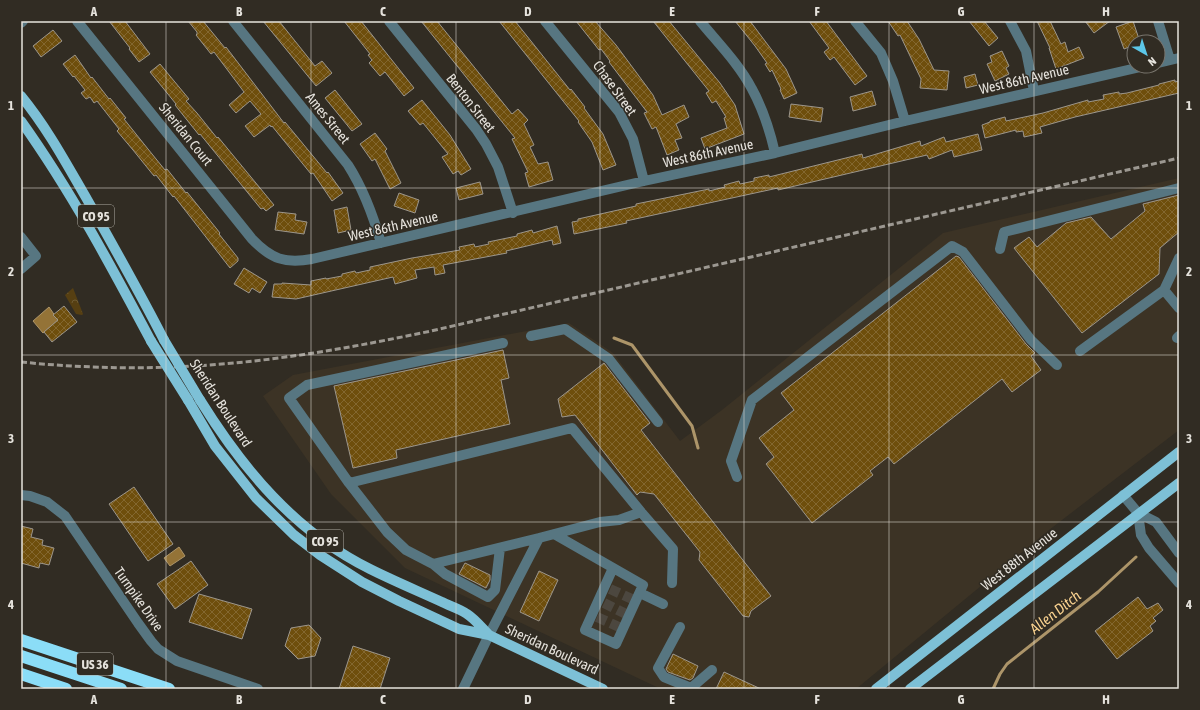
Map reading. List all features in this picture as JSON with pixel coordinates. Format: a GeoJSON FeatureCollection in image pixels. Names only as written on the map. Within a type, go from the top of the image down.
{"type":"FeatureCollection","features":[{"type":"Feature","properties":{"kind":"highway","name":"US 36"},"geometry":{"type":"LineString","coordinates":[[21,640],[169,689]]}},
{"type":"Feature","properties":{"kind":"highway"},"geometry":{"type":"LineString","coordinates":[[21,656],[122,689]]}},
{"type":"Feature","properties":{"kind":"highway"},"geometry":{"type":"LineString","coordinates":[[21,674],[66,689]]}},
{"type":"Feature","properties":{"kind":"main road","name":"Sheridan Boulevard"},"geometry":{"type":"LineString","coordinates":[[21,96],[36,114],[63,158],[132,279],[164,340],[200,400],[215,424],[247,468],[273,497],[300,523],[332,547],[369,569],[467,614],[489,635]]}},
{"type":"Feature","properties":{"kind":"main road","name":"Sheridan Boulevard"},"geometry":{"type":"LineString","coordinates":[[21,122],[60,179],[151,341],[215,446],[256,498],[294,535],[320,555],[362,582],[399,601],[459,628],[489,635],[603,689]]}},
{"type":"Feature","properties":{"kind":"main road","name":"West 88th Avenue"},"geometry":{"type":"LineString","coordinates":[[876,689],[1179,452]]}},
{"type":"Feature","properties":{"kind":"main road"},"geometry":{"type":"LineString","coordinates":[[910,689],[1179,483]]}},
{"type":"Feature","properties":{"kind":"street","name":"Sheridan Court"},"geometry":{"type":"LineString","coordinates":[[77,21],[252,239],[266,252],[277,259]]}},
{"type":"Feature","properties":{"kind":"street","name":"Ames Street"},"geometry":{"type":"LineString","coordinates":[[233,21],[348,165],[359,182],[373,214],[380,243]]}},
{"type":"Feature","properties":{"kind":"street","name":"Benton Street"},"geometry":{"type":"LineString","coordinates":[[388,21],[476,129],[486,144],[498,167],[513,213]]}},
{"type":"Feature","properties":{"kind":"street","name":"Chase Street"},"geometry":{"type":"LineString","coordinates":[[546,21],[619,112],[633,139],[644,181]]}},
{"type":"Feature","properties":{"kind":"street"},"geometry":{"type":"LineString","coordinates":[[700,21],[739,69],[752,88],[762,108],[775,153]]}},
{"type":"Feature","properties":{"kind":"street"},"geometry":{"type":"LineString","coordinates":[[855,21],[881,53],[893,81],[905,121]]}},
{"type":"Feature","properties":{"kind":"street"},"geometry":{"type":"LineString","coordinates":[[1010,21],[1026,51],[1034,91]]}},
{"type":"Feature","properties":{"kind":"street"},"geometry":{"type":"LineString","coordinates":[[1158,21],[1175,59]]}},
{"type":"Feature","properties":{"kind":"street","name":"West 86th Avenue"},"geometry":{"type":"LineString","coordinates":[[277,259],[302,261],[513,213],[644,181],[775,153],[905,121],[1126,70]]}},
{"type":"Feature","properties":{"kind":"street"},"geometry":{"type":"LineString","coordinates":[[1000,249],[1004,232],[1179,188]]}},
{"type":"Feature","properties":{"kind":"street"},"geometry":{"type":"LineString","coordinates":[[21,237],[36,256],[21,268]]}},
{"type":"Feature","properties":{"kind":"street"},"geometry":{"type":"LineString","coordinates":[[737,477],[731,461],[752,400],[952,246],[963,252],[1031,340],[1057,365]]}},
{"type":"Feature","properties":{"kind":"street"},"geometry":{"type":"LineString","coordinates":[[1080,351],[1164,290],[1179,258]]}},
{"type":"Feature","properties":{"kind":"street"},"geometry":{"type":"LineString","coordinates":[[1164,290],[1179,308]]}},
{"type":"Feature","properties":{"kind":"street"},"geometry":{"type":"LineString","coordinates":[[531,336],[565,328],[610,360],[658,422]]}},
{"type":"Feature","properties":{"kind":"street"},"geometry":{"type":"LineString","coordinates":[[500,548],[495,590],[488,597],[446,574],[433,564],[406,550],[388,532],[349,483],[289,398],[307,385],[503,343]]}},
{"type":"Feature","properties":{"kind":"street"},"geometry":{"type":"LineString","coordinates":[[349,483],[572,428],[673,549],[672,583]]}},
{"type":"Feature","properties":{"kind":"street"},"geometry":{"type":"LineString","coordinates":[[1123,495],[1138,513],[1156,522],[1179,553]]}},
{"type":"Feature","properties":{"kind":"street","name":"Turnpike Drive"},"geometry":{"type":"LineString","coordinates":[[21,496],[30,496],[43,501],[58,510],[64,516],[138,623],[158,649],[177,661],[258,689]]}},
{"type":"Feature","properties":{"kind":"street"},"geometry":{"type":"LineString","coordinates":[[433,564],[600,522],[619,520],[641,512]]}},
{"type":"Feature","properties":{"kind":"street"},"geometry":{"type":"LineString","coordinates":[[1138,513],[1141,535],[1149,548],[1179,583]]}},
{"type":"Feature","properties":{"kind":"street"},"geometry":{"type":"LineString","coordinates":[[554,534],[644,585],[621,628],[616,644],[585,630],[595,616],[608,588],[613,568]]}},
{"type":"Feature","properties":{"kind":"street"},"geometry":{"type":"LineString","coordinates":[[467,687],[489,635],[539,538]]}},
{"type":"Feature","properties":{"kind":"street"},"geometry":{"type":"LineString","coordinates":[[636,598],[663,604]]}},
{"type":"Feature","properties":{"kind":"street"},"geometry":{"type":"LineString","coordinates":[[680,627],[658,668],[664,677],[691,688],[712,670]]}},
{"type":"Feature","properties":{"kind":"shaded area"},"geometry":{"type":"Polygon","coordinates":[[[1179,178],[1179,430],[1049,530],[856,689],[661,689],[405,568],[331,494],[263,396],[293,375],[569,323],[613,353],[680,441],[722,410],[943,233],[1179,178]]]}},
{"type":"Feature","properties":{"kind":"shaded area"},"geometry":{"type":"Polygon","coordinates":[[[49,307],[58,320],[43,333],[33,321],[49,307]]]}},
{"type":"Feature","properties":{"kind":"shaded area"},"geometry":{"type":"Polygon","coordinates":[[[179,547],[185,556],[170,566],[164,558],[179,547]]]}},
{"type":"Feature","properties":{"kind":"green space"},"geometry":{"type":"Polygon","coordinates":[[[73,288],[83,314],[82,315],[76,314],[65,295],[73,288]]]}},
{"type":"Feature","properties":{"kind":"building"},"geometry":{"type":"Polygon","coordinates":[[[109,21],[125,21],[150,54],[139,62],[109,21]]]}},
{"type":"Feature","properties":{"kind":"building"},"geometry":{"type":"Polygon","coordinates":[[[188,21],[203,21],[225,48],[226,47],[284,123],[285,122],[327,173],[328,172],[343,193],[332,201],[313,173],[311,174],[272,126],[271,127],[270,125],[254,137],[245,126],[261,114],[250,101],[236,113],[229,105],[244,92],[214,52],[211,54],[196,35],[197,32],[188,21]]]}},
{"type":"Feature","properties":{"kind":"building"},"geometry":{"type":"Polygon","coordinates":[[[263,21],[279,21],[315,66],[322,61],[332,73],[316,86],[263,21]]]}},
{"type":"Feature","properties":{"kind":"building"},"geometry":{"type":"Polygon","coordinates":[[[344,21],[361,21],[414,88],[404,96],[385,72],[380,76],[369,63],[372,60],[368,55],[370,54],[344,21]]]}},
{"type":"Feature","properties":{"kind":"building"},"geometry":{"type":"Polygon","coordinates":[[[421,21],[437,21],[512,114],[518,109],[528,120],[524,124],[534,145],[530,147],[538,164],[548,162],[553,180],[529,187],[525,173],[528,172],[512,139],[515,138],[421,21]]]}},
{"type":"Feature","properties":{"kind":"building"},"geometry":{"type":"Polygon","coordinates":[[[499,21],[515,21],[570,90],[571,89],[603,134],[616,165],[603,170],[592,142],[578,122],[579,121],[499,21]]]}},
{"type":"Feature","properties":{"kind":"building"},"geometry":{"type":"Polygon","coordinates":[[[576,21],[595,21],[616,45],[653,95],[662,115],[684,105],[689,117],[676,124],[682,138],[675,140],[679,150],[667,155],[656,127],[652,129],[644,113],[647,112],[609,62],[610,61],[601,49],[599,50],[576,21]]]}},
{"type":"Feature","properties":{"kind":"building"},"geometry":{"type":"Polygon","coordinates":[[[653,21],[669,21],[720,83],[735,105],[744,134],[705,149],[701,138],[727,128],[724,118],[726,117],[716,101],[712,103],[706,93],[709,91],[653,21]]]}},
{"type":"Feature","properties":{"kind":"building"},"geometry":{"type":"Polygon","coordinates":[[[735,21],[750,21],[786,69],[797,93],[784,99],[772,70],[770,72],[765,64],[767,63],[735,21]]]}},
{"type":"Feature","properties":{"kind":"building"},"geometry":{"type":"Polygon","coordinates":[[[809,21],[826,21],[867,76],[855,85],[834,57],[830,60],[824,52],[829,48],[809,21]]]}},
{"type":"Feature","properties":{"kind":"building"},"geometry":{"type":"Polygon","coordinates":[[[888,21],[907,21],[919,39],[934,70],[949,71],[947,90],[920,88],[921,79],[900,35],[898,36],[888,21]]]}},
{"type":"Feature","properties":{"kind":"building"},"geometry":{"type":"Polygon","coordinates":[[[969,21],[984,21],[998,38],[989,46],[969,21]]]}},
{"type":"Feature","properties":{"kind":"building"},"geometry":{"type":"Polygon","coordinates":[[[1037,21],[1050,21],[1061,44],[1065,42],[1068,52],[1079,47],[1084,58],[1056,69],[1050,48],[1037,21]]]}},
{"type":"Feature","properties":{"kind":"building"},"geometry":{"type":"Polygon","coordinates":[[[1085,21],[1110,21],[1094,33],[1085,21]]]}},
{"type":"Feature","properties":{"kind":"building"},"geometry":{"type":"Polygon","coordinates":[[[1133,21],[1137,34],[1126,34],[1126,48],[1124,49],[1116,27],[1133,21]]]}},
{"type":"Feature","properties":{"kind":"building"},"geometry":{"type":"Polygon","coordinates":[[[53,30],[62,41],[41,57],[33,46],[53,30]]]}},
{"type":"Feature","properties":{"kind":"building"},"geometry":{"type":"Polygon","coordinates":[[[1002,51],[1009,66],[1006,68],[1009,74],[995,81],[987,64],[992,62],[990,56],[1002,51]]]}},
{"type":"Feature","properties":{"kind":"building"},"geometry":{"type":"Polygon","coordinates":[[[75,55],[91,78],[92,77],[109,99],[110,98],[126,118],[124,119],[165,170],[167,169],[220,233],[219,234],[238,258],[238,261],[230,268],[174,196],[173,197],[156,175],[154,176],[117,131],[119,129],[97,101],[94,103],[90,97],[86,99],[81,93],[85,90],[63,64],[75,55]]]}},
{"type":"Feature","properties":{"kind":"building"},"geometry":{"type":"Polygon","coordinates":[[[160,64],[189,99],[186,101],[274,205],[266,211],[263,208],[261,209],[200,134],[199,135],[150,72],[160,64]]]}},
{"type":"Feature","properties":{"kind":"building"},"geometry":{"type":"Polygon","coordinates":[[[975,74],[978,85],[966,88],[964,77],[975,74]]]}},
{"type":"Feature","properties":{"kind":"building"},"geometry":{"type":"Polygon","coordinates":[[[1175,80],[1175,82],[1179,81],[1179,93],[1075,117],[1040,127],[1042,133],[1024,137],[1023,131],[1016,132],[1016,130],[985,138],[982,125],[990,121],[1005,117],[1006,121],[1043,113],[1088,100],[1088,102],[1104,99],[1103,95],[1119,92],[1119,94],[1127,93],[1175,80]]]}},
{"type":"Feature","properties":{"kind":"building"},"geometry":{"type":"Polygon","coordinates":[[[335,90],[362,124],[352,131],[325,98],[335,90]]]}},
{"type":"Feature","properties":{"kind":"building"},"geometry":{"type":"Polygon","coordinates":[[[872,91],[876,105],[853,111],[850,97],[872,91]]]}},
{"type":"Feature","properties":{"kind":"building"},"geometry":{"type":"Polygon","coordinates":[[[422,100],[450,135],[471,169],[461,175],[458,171],[453,174],[442,157],[448,154],[423,123],[420,125],[408,111],[422,100]]]}},
{"type":"Feature","properties":{"kind":"building"},"geometry":{"type":"Polygon","coordinates":[[[791,104],[823,108],[821,122],[789,117],[791,104]]]}},
{"type":"Feature","properties":{"kind":"building"},"geometry":{"type":"Polygon","coordinates":[[[375,133],[387,149],[385,151],[401,183],[390,189],[375,159],[372,161],[360,144],[375,133]]]}},
{"type":"Feature","properties":{"kind":"building"},"geometry":{"type":"Polygon","coordinates":[[[978,134],[982,150],[954,157],[952,150],[929,159],[927,155],[778,190],[778,188],[626,221],[627,223],[574,234],[572,222],[578,221],[578,219],[636,206],[636,204],[709,189],[709,191],[725,187],[724,185],[739,181],[740,184],[754,181],[754,178],[769,175],[769,177],[862,154],[863,158],[920,141],[921,146],[944,137],[946,142],[978,134]]]}},
{"type":"Feature","properties":{"kind":"building"},"geometry":{"type":"Polygon","coordinates":[[[480,182],[483,194],[459,200],[456,188],[480,182]]]}},
{"type":"Feature","properties":{"kind":"building"},"geometry":{"type":"Polygon","coordinates":[[[399,193],[419,200],[415,213],[394,206],[399,193]]]}},
{"type":"Feature","properties":{"kind":"building"},"geometry":{"type":"Polygon","coordinates":[[[1179,195],[1179,232],[1160,248],[1159,274],[1082,333],[1014,248],[1029,237],[1037,247],[1066,223],[1091,217],[1111,239],[1145,211],[1143,204],[1179,195]]]}},
{"type":"Feature","properties":{"kind":"building"},"geometry":{"type":"Polygon","coordinates":[[[347,207],[351,230],[338,233],[334,210],[347,207]]]}},
{"type":"Feature","properties":{"kind":"building"},"geometry":{"type":"Polygon","coordinates":[[[278,212],[296,214],[295,220],[307,222],[304,234],[275,230],[278,212]]]}},
{"type":"Feature","properties":{"kind":"building"},"geometry":{"type":"Polygon","coordinates":[[[557,226],[561,243],[553,245],[552,240],[506,251],[507,253],[443,265],[445,273],[435,275],[434,267],[415,270],[417,278],[395,284],[393,277],[296,299],[272,297],[274,284],[282,283],[311,285],[311,281],[342,276],[342,274],[355,271],[356,273],[370,270],[370,267],[412,258],[460,250],[459,247],[474,244],[475,247],[489,244],[488,242],[517,236],[517,234],[532,230],[533,233],[557,226]]]}},
{"type":"Feature","properties":{"kind":"building"},"geometry":{"type":"Polygon","coordinates":[[[956,256],[959,257],[1026,344],[1035,353],[1031,356],[1041,370],[1012,392],[1002,379],[894,464],[888,457],[870,471],[873,475],[812,523],[766,464],[774,457],[759,438],[794,410],[781,393],[956,256]]]}},
{"type":"Feature","properties":{"kind":"building"},"geometry":{"type":"Polygon","coordinates":[[[244,268],[267,282],[260,293],[252,288],[249,293],[234,284],[244,268]]]}},
{"type":"Feature","properties":{"kind":"building"},"geometry":{"type":"Polygon","coordinates":[[[64,306],[77,322],[52,342],[44,332],[58,320],[53,315],[64,306]]]}},
{"type":"Feature","properties":{"kind":"building"},"geometry":{"type":"Polygon","coordinates":[[[503,350],[509,378],[501,380],[510,424],[396,450],[397,458],[353,468],[334,386],[503,350]]]}},
{"type":"Feature","properties":{"kind":"building"},"geometry":{"type":"Polygon","coordinates":[[[604,363],[650,423],[641,430],[771,596],[751,611],[749,617],[743,616],[699,560],[700,552],[654,494],[640,492],[637,495],[575,415],[562,417],[558,399],[604,363]]]}},
{"type":"Feature","properties":{"kind":"building"},"geometry":{"type":"Polygon","coordinates":[[[134,487],[173,544],[148,561],[109,504],[134,487]]]}},
{"type":"Feature","properties":{"kind":"building"},"geometry":{"type":"Polygon","coordinates":[[[21,526],[33,529],[31,537],[43,540],[42,545],[54,548],[49,565],[40,563],[39,568],[21,563],[21,526]]]}},
{"type":"Feature","properties":{"kind":"building"},"geometry":{"type":"Polygon","coordinates":[[[191,561],[208,585],[175,609],[157,584],[191,561]]]}},
{"type":"Feature","properties":{"kind":"building"},"geometry":{"type":"Polygon","coordinates":[[[465,563],[490,575],[490,580],[486,588],[459,574],[465,563]]]}},
{"type":"Feature","properties":{"kind":"building"},"geometry":{"type":"Polygon","coordinates":[[[539,571],[558,580],[539,621],[520,612],[539,571]]]}},
{"type":"Feature","properties":{"kind":"building"},"geometry":{"type":"Polygon","coordinates":[[[199,594],[252,609],[242,639],[189,622],[199,594]]]}},
{"type":"Feature","properties":{"kind":"building"},"geometry":{"type":"Polygon","coordinates":[[[1138,597],[1147,609],[1158,603],[1163,610],[1153,618],[1156,621],[1150,626],[1153,631],[1117,659],[1095,631],[1138,597]]]}},
{"type":"Feature","properties":{"kind":"building"},"geometry":{"type":"Polygon","coordinates":[[[309,625],[321,638],[315,656],[298,659],[285,646],[291,628],[309,625]]]}},
{"type":"Feature","properties":{"kind":"building"},"geometry":{"type":"Polygon","coordinates":[[[353,646],[390,658],[380,689],[339,689],[353,646]]]}},
{"type":"Feature","properties":{"kind":"building"},"geometry":{"type":"Polygon","coordinates":[[[673,654],[698,666],[693,678],[690,680],[668,672],[666,669],[673,654]]]}},
{"type":"Feature","properties":{"kind":"building"},"geometry":{"type":"Polygon","coordinates":[[[724,672],[761,689],[716,689],[724,672]]]}},
{"type":"Feature","properties":{"kind":"waterway"},"geometry":{"type":"LineString","coordinates":[[614,338],[632,345],[692,426],[698,448]]}},
{"type":"Feature","properties":{"kind":"waterway","name":"Allen Ditch"},"geometry":{"type":"LineString","coordinates":[[993,689],[1000,674],[1007,664],[1098,592],[1136,557]]}},
{"type":"Feature","properties":{"kind":"tunnel"},"geometry":{"type":"LineString","coordinates":[[610,589],[632,599]]}},
{"type":"Feature","properties":{"kind":"tunnel"},"geometry":{"type":"LineString","coordinates":[[604,603],[626,614]]}},
{"type":"Feature","properties":{"kind":"tunnel"},"geometry":{"type":"LineString","coordinates":[[597,617],[619,627]]}},
{"type":"Feature","properties":{"kind":"railway"},"geometry":{"type":"LineString","coordinates":[[21,362],[97,367],[173,367],[238,363],[335,350],[431,331],[1179,158]]}}]}
